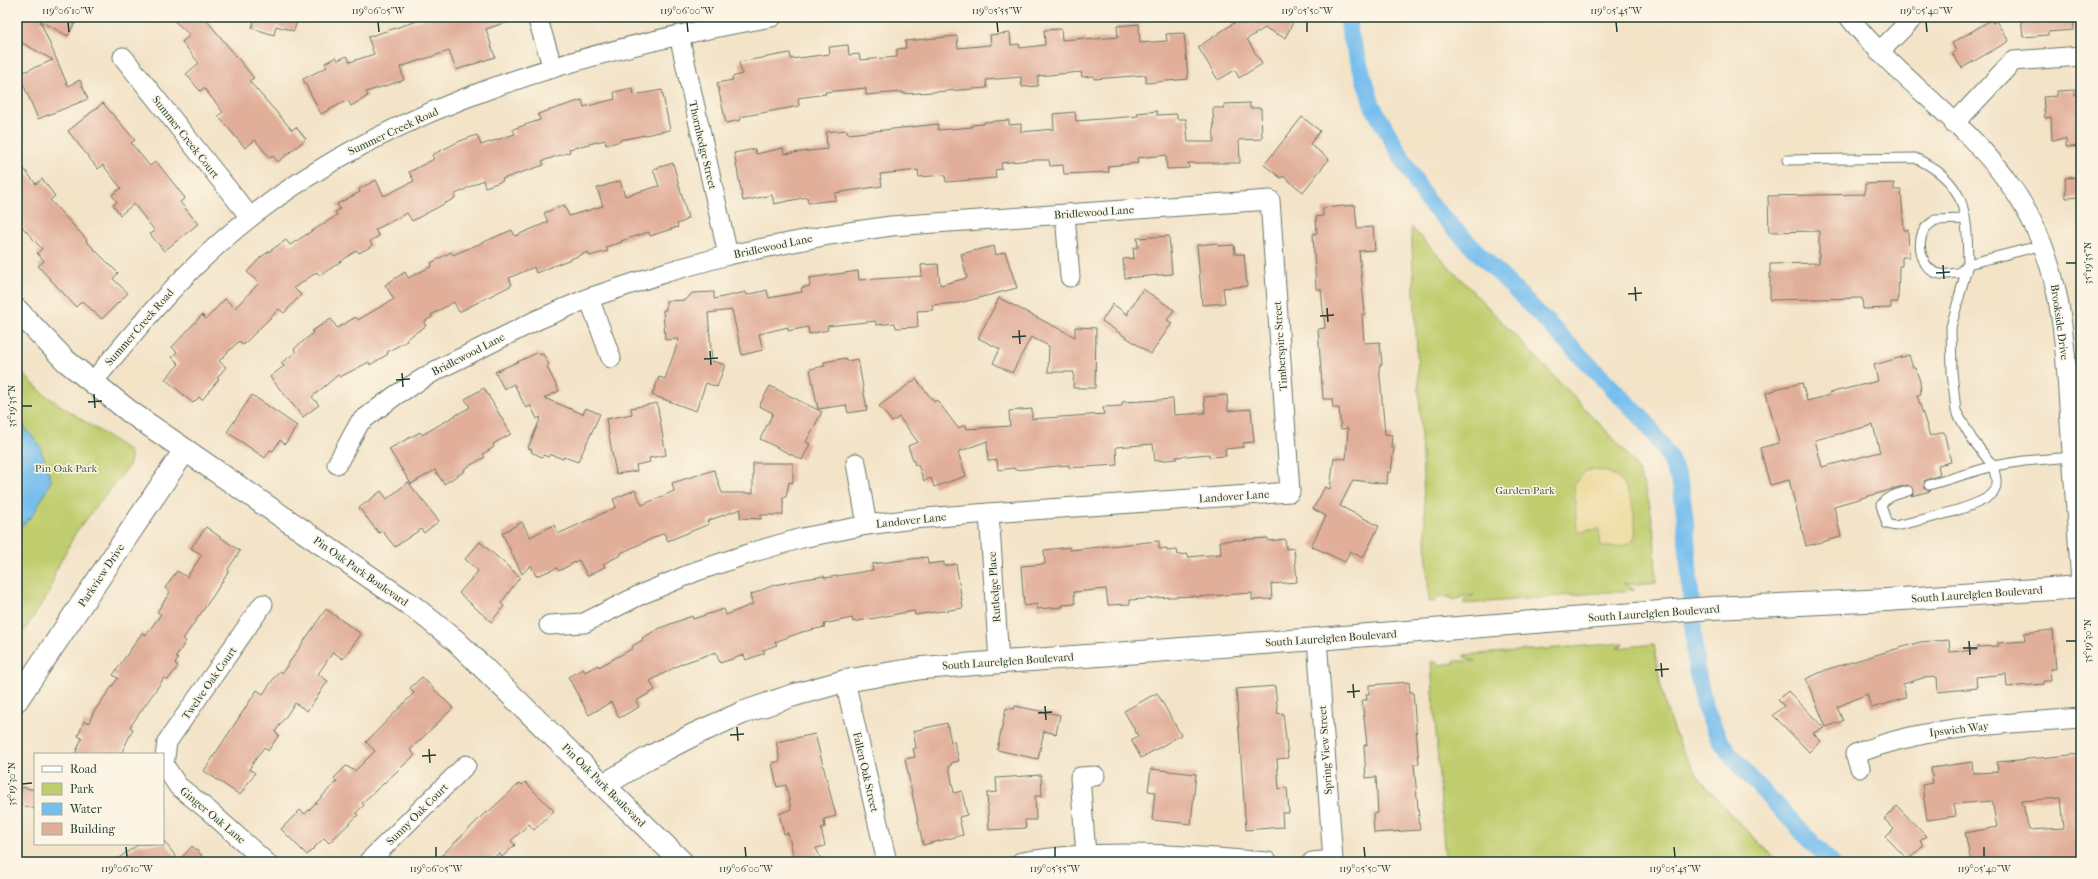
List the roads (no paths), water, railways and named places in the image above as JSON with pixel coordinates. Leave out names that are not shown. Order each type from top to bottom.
[{"type":"street","points":[[537,17],[553,68]]},
{"type":"street","name":"Summer Creek Road","points":[[92,383],[173,288],[210,252],[250,217],[324,165],[370,140],[431,112],[553,68],[679,35],[772,17]]},
{"type":"street","name":"Brookside Drive","points":[[1849,17],[1879,52],[1985,154],[2008,182],[2028,212],[2043,245],[2055,280],[2061,310],[2081,583]]},
{"type":"street","points":[[1879,52],[1914,17]]},
{"type":"street","name":"Thornhedge Street","points":[[679,35],[728,255]]},
{"type":"street","name":"Summer Creek Court","points":[[123,56],[250,217]]},
{"type":"street","points":[[1954,124],[2013,61],[2081,56]]},
{"type":"street","name":"Bridlewood Lane","points":[[337,464],[360,422],[396,395],[435,371],[481,346],[537,320],[589,298],[667,272],[728,255],[822,236],[891,226],[1270,200]]},
{"type":"street","name":"Timberspire Street","points":[[1270,200],[1290,492]]},
{"type":"street","points":[[1065,214],[1070,277]]},
{"type":"street","points":[[589,298],[612,358]]},
{"type":"street","name":"Pin Oak Park Boulevard","points":[[17,310],[66,361],[130,412],[415,608],[450,636],[494,676],[682,862]]},
{"type":"street","name":"Parkview Drive","points":[[17,700],[186,450]]},
{"type":"street","points":[[856,462],[867,525]]},
{"type":"street","name":"Landover Lane","points":[[549,626],[584,623],[668,583],[756,551],[802,538],[867,525],[989,512],[1290,492]]},
{"type":"street","name":"Rutledge Place","points":[[989,512],[1000,661]]},
{"type":"street","name":"South Laurelglen Boulevard","points":[[604,785],[648,758],[688,737],[742,713],[791,696],[846,682],[922,668],[1000,661],[1317,640],[1712,608],[1887,600],[2081,587]]},
{"type":"street","name":"Twelve Oak Court","points":[[164,765],[167,742],[263,604]]},
{"type":"street","name":"Spring View Street","points":[[1312,862],[1333,860],[1317,640]]},
{"type":"street","name":"Fallen Oak Street","points":[[846,682],[887,862]]},
{"type":"street","name":"Ipswich Way","points":[[1860,768],[1855,754],[1910,735],[1956,727],[2081,718]]},
{"type":"street","name":"Ginger Oak Lane","points":[[164,765],[178,786],[208,810],[266,862]]},
{"type":"street","name":"Sunny Oak Court","points":[[368,862],[466,765]]},
{"type":"street","points":[[1086,855],[1080,777],[1096,776]]},
{"type":"street","points":[[1021,862],[1086,855],[1138,853],[1198,859],[1268,862]]},
{"type":"lane","points":[[1787,160],[1915,158],[1934,167],[1956,189],[1965,218],[1968,236],[1968,264],[1951,327],[1952,372],[1956,411],[1972,440],[1993,466],[1996,483],[1993,493],[1975,505],[1895,526],[1887,524],[1881,505],[1884,500],[1908,491]]},
{"type":"lane","points":[[1965,218],[1935,220],[1924,230],[1919,245],[1922,256],[1930,268],[1940,274],[1959,273],[1968,264],[2043,245]]},
{"type":"lane","points":[[1929,485],[1993,466],[2024,461],[2072,457]]},
{"type":"water","points":[[17,418],[40,446],[51,481],[33,515],[17,530]]},
{"type":"waterway","points":[[1348,17],[1350,34],[1373,107],[1427,201],[1646,422],[1670,458],[1681,486],[1685,518],[1696,667],[1705,708],[1720,741],[1746,773],[1831,862]]},
{"type":"park label","name":"Pin Oak Park","points":[[66,468]]},
{"type":"park label","name":"Garden Park","points":[[1525,490]]}]
